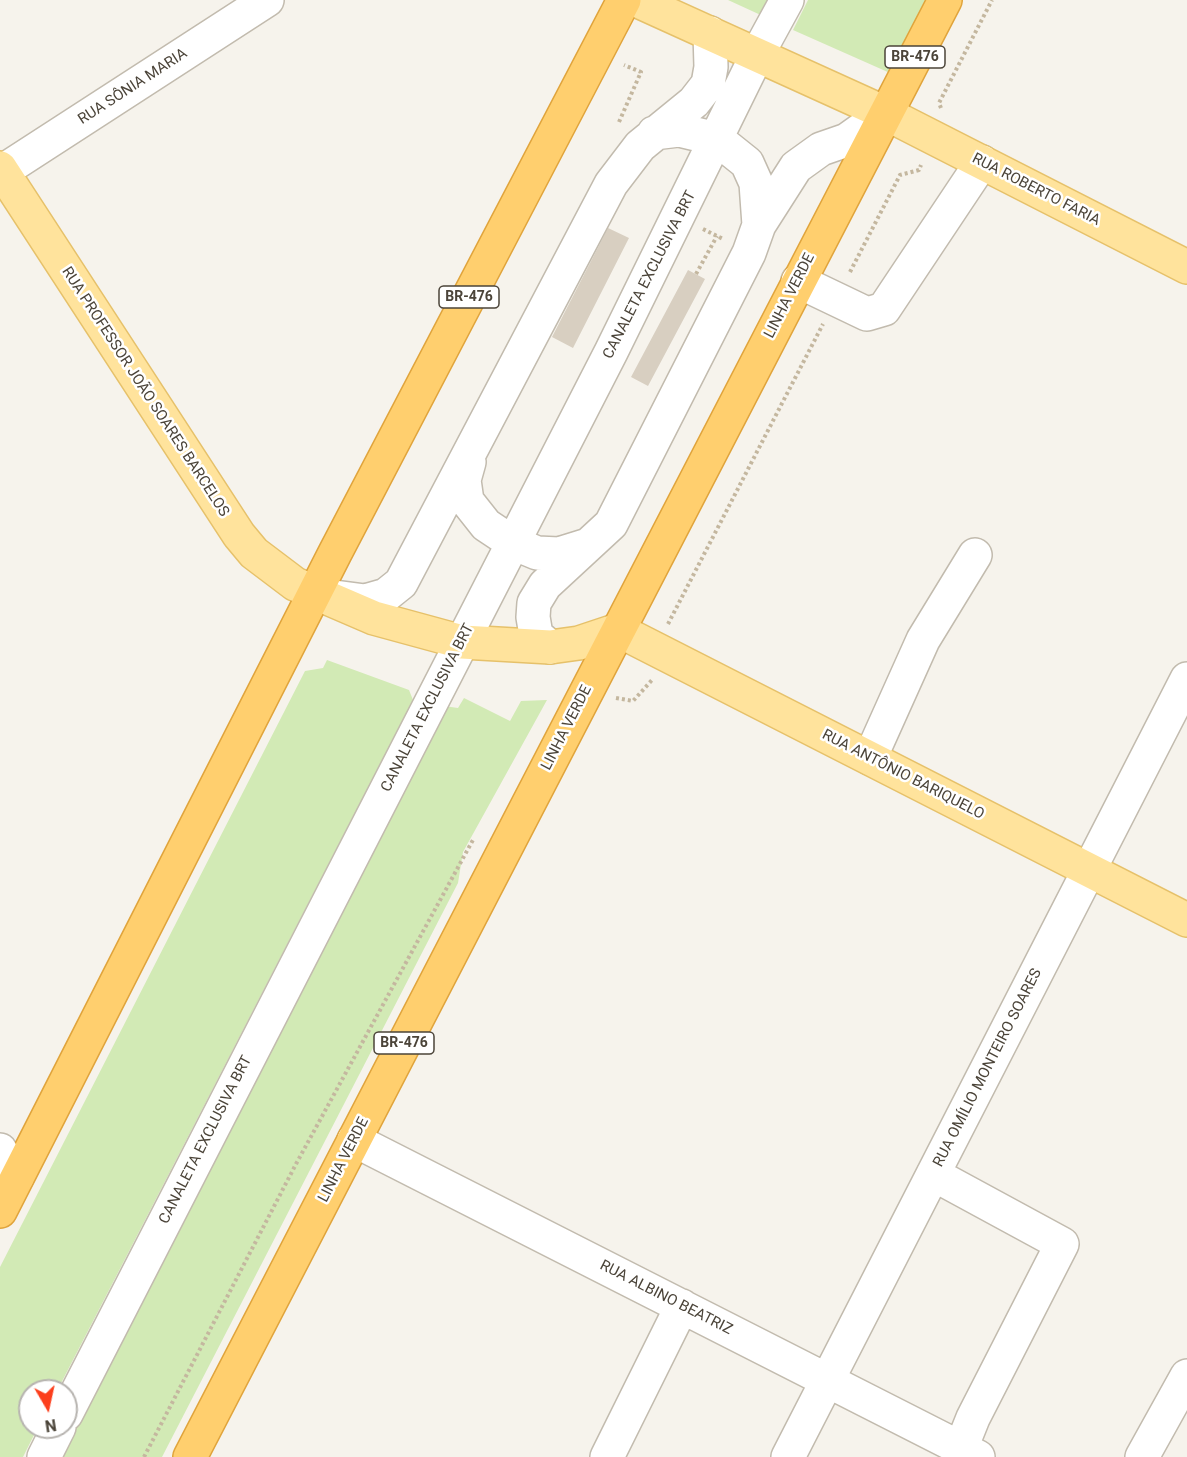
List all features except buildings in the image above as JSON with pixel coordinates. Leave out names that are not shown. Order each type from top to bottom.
[{"type":"highway","name":"BR-476","points":[[0,1211],[314,594],[624,0]]},
{"type":"highway","name":"LINHA VERDE","points":[[190,1457],[945,0]]},
{"type":"main road","name":"RUA ROBERTO FARIA","points":[[636,0],[885,113],[1187,267]]},
{"type":"main road","name":"RUA PROFESSOR JOÃO SOARES BARCELOS","points":[[1,171],[239,535],[254,553],[275,570],[314,594],[374,618],[462,642],[550,647],[579,643],[618,630]]},
{"type":"main road","name":"RUA ANTÔNIO BARIQUELO","points":[[618,630],[1187,920]]},
{"type":"street","name":"RUA SÔNIA MARIA","points":[[1,171],[267,0]]},
{"type":"street","name":"CANALETA EXCLUSIVA BRT","points":[[78,1391],[513,543],[717,140],[757,55],[787,0]]},
{"type":"street","points":[[314,594],[365,601],[386,595],[401,583],[611,184],[639,146],[694,102],[708,84],[711,67],[710,33]]},
{"type":"street","points":[[550,647],[536,635],[533,617],[534,603],[545,585],[611,524],[749,253],[759,225],[796,167],[821,149],[847,140],[885,113]]},
{"type":"street","points":[[654,133],[679,130],[717,140],[747,163],[756,183],[759,225]]},
{"type":"street","points":[[798,281],[867,314],[884,309],[982,162]]},
{"type":"street","points":[[471,452],[464,480],[467,501],[486,525],[513,543],[537,554],[559,554],[588,545]]},
{"type":"street","points":[[870,758],[923,640],[975,555]]},
{"type":"street","name":"RUA OMÍLIO MONTEIRO SOARES","points":[[788,1457],[1187,679]]},
{"type":"street","name":"RUA ALBINO BEATRIZ","points":[[354,1140],[970,1453]]},
{"type":"street","points":[[0,1150],[17,1177]]},
{"type":"street","points":[[933,1174],[1062,1244],[973,1418],[970,1453]]},
{"type":"street","points":[[607,1457],[681,1306]]},
{"type":"street","points":[[1142,1457],[1187,1376]]},
{"type":"street","points":[[44,1457],[53,1439]]},
{"type":"path","points":[[945,118],[939,103],[992,0]]},
{"type":"path","points":[[668,625],[900,175],[919,170]]},
{"type":"path","points":[[696,274],[717,236]]},
{"type":"path","points":[[633,701],[638,693],[651,683]]},
{"type":"path","points":[[144,1457],[302,1154],[477,832]]},
{"type":"green space","points":[[728,0],[773,0],[765,17]]},
{"type":"green space","points":[[808,0],[928,0],[890,73],[793,30]]},
{"type":"green space","points":[[327,660],[409,690],[413,700],[63,1379],[18,1379],[18,1439],[32,1439],[23,1457],[0,1457],[0,1267],[305,671],[323,668]]},
{"type":"green space","points":[[464,698],[510,721],[521,701],[547,700],[463,852],[458,883],[162,1457],[57,1457],[66,1439],[78,1439],[78,1416],[444,706],[458,708]]}]
